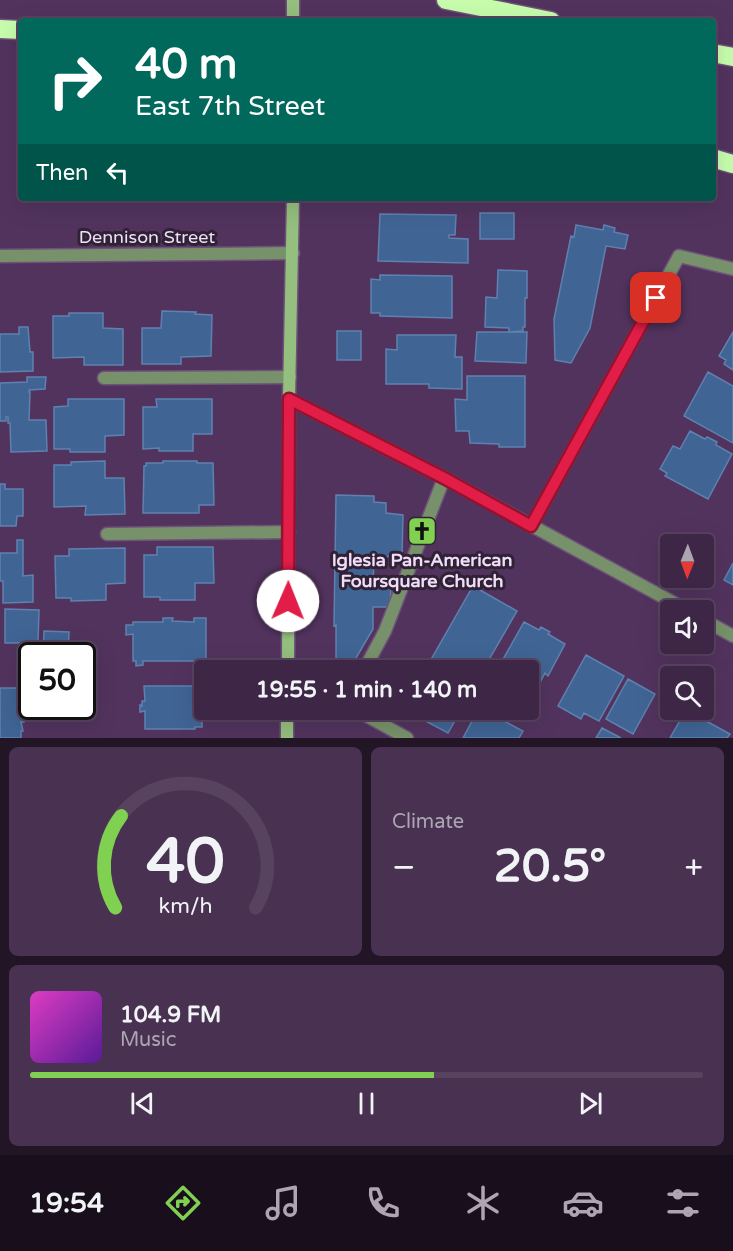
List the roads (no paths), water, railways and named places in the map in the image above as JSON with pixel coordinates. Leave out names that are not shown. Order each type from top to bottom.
[{"type":"highway","points":[[447,0],[535,18]]},
{"type":"highway","points":[[0,28],[18,30]]},
{"type":"highway","points":[[716,54],[733,57]]},
{"type":"highway","points":[[716,159],[733,164]]},
{"type":"main road","points":[[293,0],[293,18]]},
{"type":"main road","points":[[288,660],[289,399],[293,201]]},
{"type":"main road","points":[[287,720],[287,738]]},
{"type":"street","name":"Dennison Street","points":[[0,256],[293,253]]},
{"type":"street","points":[[531,526],[679,256],[733,268]]},
{"type":"street","points":[[104,378],[290,377]]},
{"type":"street","points":[[289,399],[444,478],[668,600]]},
{"type":"street","points":[[369,660],[385,631],[444,478]]},
{"type":"street","points":[[106,534],[289,532]]},
{"type":"street","points":[[714,626],[733,636]]},
{"type":"street","points":[[374,720],[407,738]]},
{"type":"place","name":"Iglesia Pan-American Foursquare Church","points":[[422,531]]}]
